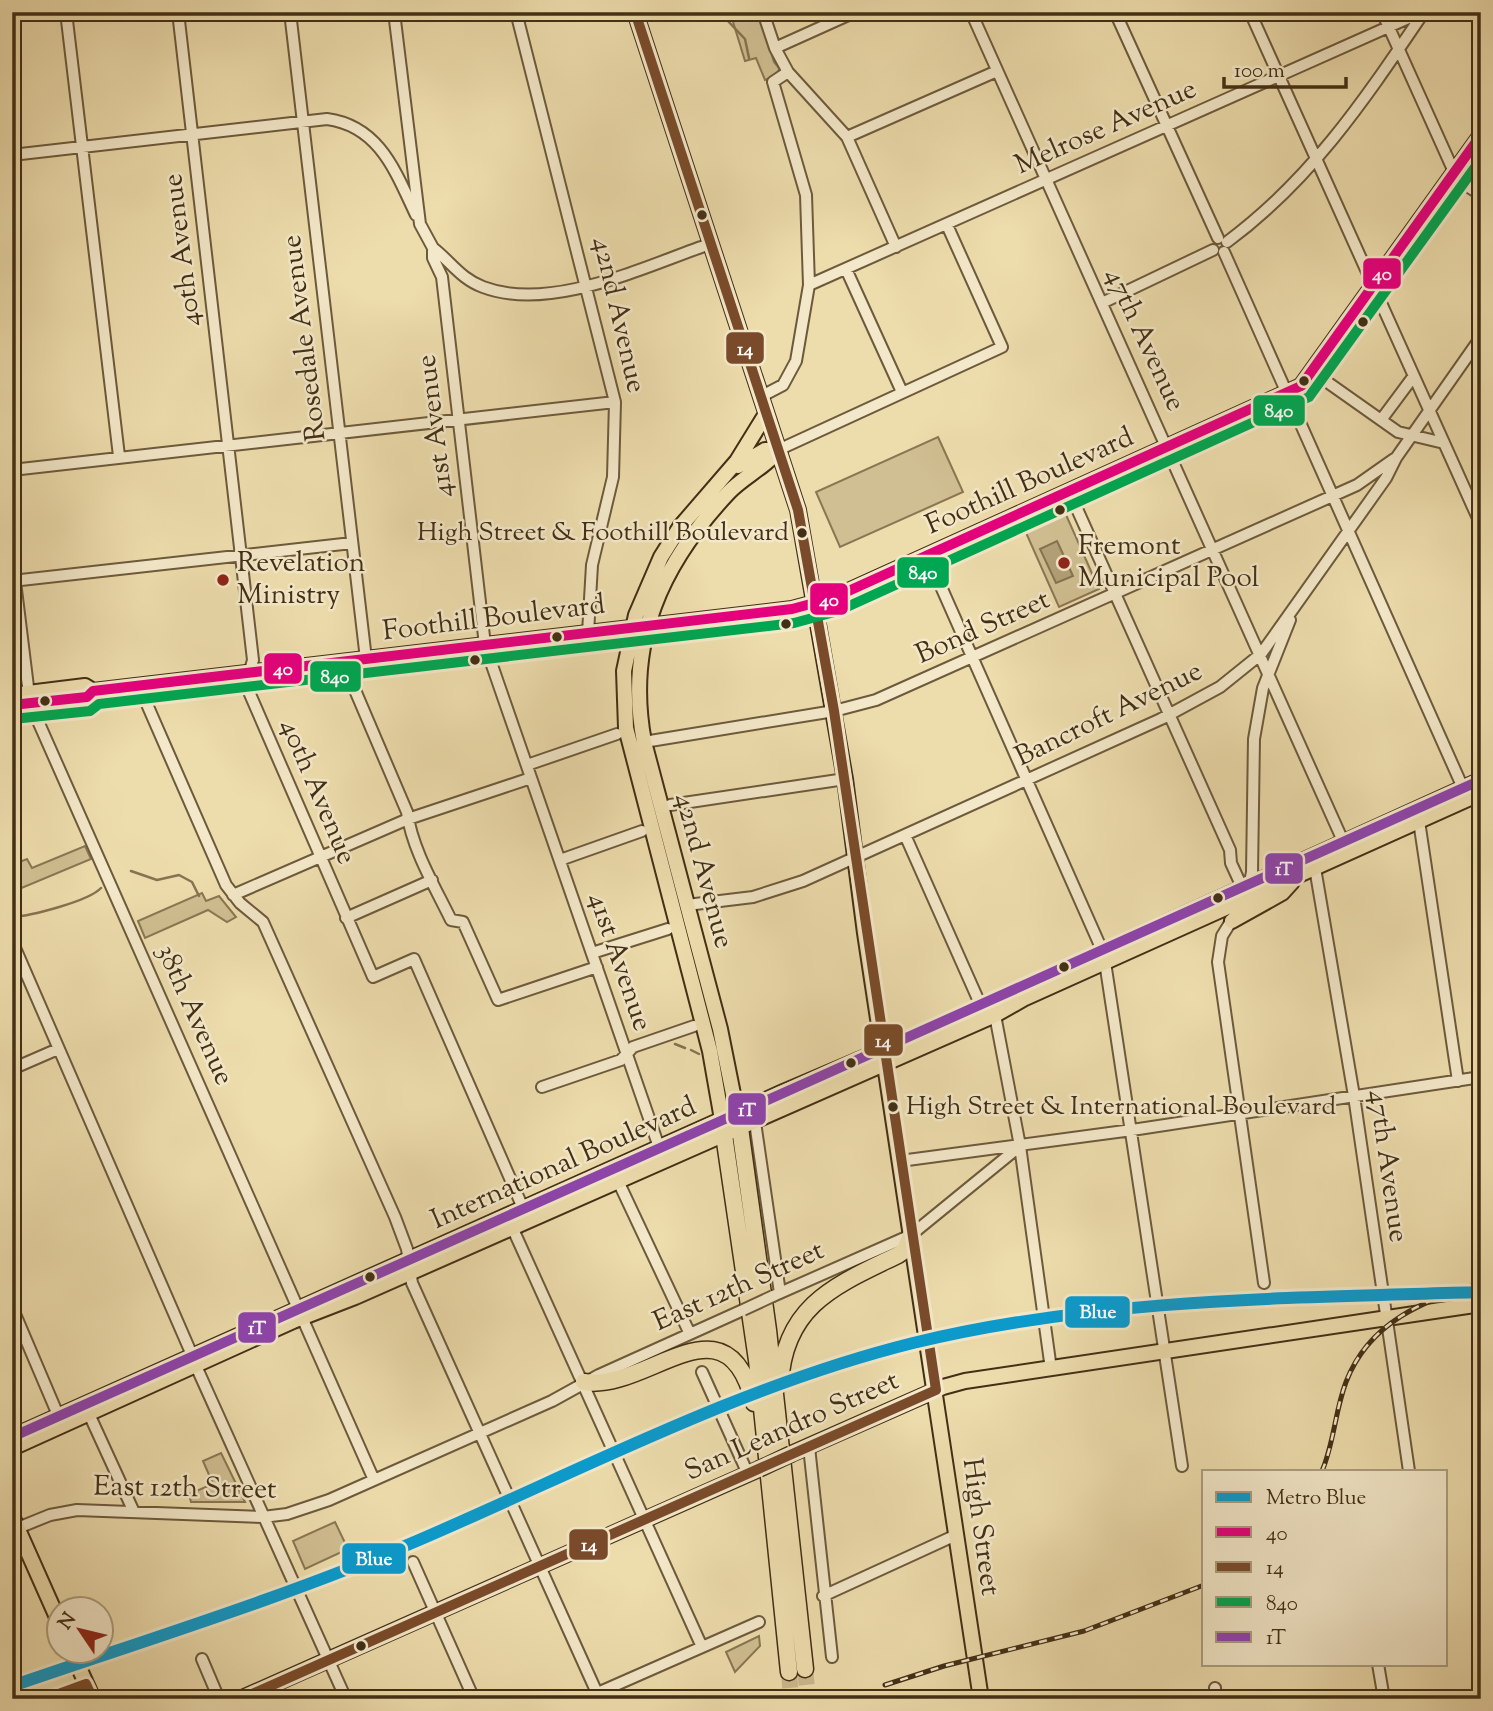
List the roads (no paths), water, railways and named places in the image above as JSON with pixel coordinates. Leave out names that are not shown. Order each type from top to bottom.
[{"type":"highway","points":[[731,1124],[763,1289],[778,1491],[797,1671]]},
{"type":"highway","points":[[778,1491],[780,1381],[787,1349],[796,1328],[808,1309],[826,1292],[898,1255],[905,1250],[911,1235]]},
{"type":"highway","points":[[584,1382],[614,1382],[695,1349],[714,1350],[730,1357],[742,1370],[750,1386],[778,1491]]},
{"type":"main road","name":"High Street","points":[[635,12],[798,510],[845,779],[981,1699]]},
{"type":"main road","name":"Foothill Boulevard","points":[[12,695],[29,698],[87,696],[93,691],[814,604],[1301,386],[1481,135]]},
{"type":"main road","points":[[720,483],[745,450],[766,414]]},
{"type":"main road","points":[[720,483],[754,456],[772,448],[778,450]]},
{"type":"main road","name":"42nd Avenue","points":[[731,1124],[723,1038],[644,742],[638,694],[642,655],[665,577],[691,535],[739,481],[778,450]]},
{"type":"main road","name":"42nd Avenue","points":[[720,483],[680,527],[646,587],[632,627],[624,671],[624,707],[635,768],[731,1124]]},
{"type":"main road","name":"Foothill Boulevard","points":[[12,705],[29,698]]},
{"type":"main road","points":[[635,768],[636,749],[644,742]]},
{"type":"main road","name":"International Boulevard","points":[[12,1448],[299,1313],[618,1181],[731,1124],[884,1056],[995,1015],[1104,956],[1247,885],[1481,780]]},
{"type":"main road","name":"International Boulevard","points":[[1247,885],[1296,877],[1481,793]]},
{"type":"main road","points":[[659,857],[670,871],[679,900],[687,905]]},
{"type":"main road","points":[[1233,920],[1282,893],[1296,877]]},
{"type":"main road","name":"International Boulevard","points":[[410,1266],[523,1209],[659,1147],[731,1124],[755,1122],[981,1006],[1104,956]]},
{"type":"main road","name":"San Leandro Street","points":[[240,1699],[936,1390],[965,1381],[1481,1304]]},
{"type":"main road","name":"International Boulevard","points":[[12,1437],[58,1415],[194,1361]]},
{"type":"main road","points":[[14,1525],[47,1596]]},
{"type":"main road","points":[[79,1666],[93,1699]]},
{"type":"street","points":[[66,12],[119,456]]},
{"type":"street","name":"40th Avenue","points":[[178,12],[253,660],[246,685],[373,977],[414,959],[523,1209]]},
{"type":"street","name":"Rosedale Avenue","points":[[290,12],[366,659]]},
{"type":"street","name":"41st Avenue","points":[[394,12],[421,224],[433,248],[433,258],[442,277],[485,645],[659,1147]]},
{"type":"street","name":"42nd Avenue","points":[[516,12],[615,402],[613,477],[592,565],[588,633]]},
{"type":"street","points":[[763,12],[775,48],[788,72],[847,137],[896,247]]},
{"type":"street","points":[[775,48],[855,12]]},
{"type":"street","name":"47th Avenue","points":[[971,12],[1343,841]]},
{"type":"street","points":[[1115,12],[1463,788]]},
{"type":"street","points":[[1250,12],[1481,525]]},
{"type":"street","points":[[1382,12],[1454,172],[1461,182],[1481,195]]},
{"type":"street","points":[[1102,303],[1220,246],[1268,211],[1317,161],[1423,12]]},
{"type":"street","name":"Melrose Avenue","points":[[809,285],[1388,25],[1423,12]]},
{"type":"street","points":[[847,137],[998,71]]},
{"type":"street","points":[[760,397],[783,385],[796,361],[809,285],[806,195],[773,82],[788,72]]},
{"type":"street","points":[[12,155],[303,122],[339,121],[376,142],[395,171],[421,224]]},
{"type":"street","points":[[395,171],[413,169]]},
{"type":"street","points":[[778,450],[1002,347],[947,225]]},
{"type":"street","points":[[433,248],[455,272],[484,288],[539,296],[587,285],[710,244]]},
{"type":"street","points":[[846,269],[902,392]]},
{"type":"street","points":[[442,277],[455,272]]},
{"type":"street","name":"Bancroft Avenue","points":[[687,905],[777,891],[1027,781],[1170,715],[1220,687],[1261,654],[1386,478],[1396,458],[1481,337]]},
{"type":"street","points":[[1312,372],[1398,432],[1444,443]]},
{"type":"street","points":[[1381,420],[1413,377]]},
{"type":"street","points":[[12,470],[615,402]]},
{"type":"street","name":"Bond Street","points":[[644,742],[834,711],[876,700],[1214,551],[1364,481],[1396,458]]},
{"type":"street","points":[[1069,491],[1247,885]]},
{"type":"street","points":[[14,581],[352,543]]},
{"type":"street","points":[[927,555],[1104,956],[1182,1466]]},
{"type":"street","name":"38th Avenue","points":[[12,557],[29,698],[374,1480]]},
{"type":"street","points":[[1264,1283],[1242,1112],[1217,962],[1222,936],[1233,920],[1247,885],[1252,760],[1259,712],[1269,673],[1296,603]]},
{"type":"street","points":[[342,662],[432,880],[451,920],[463,922],[498,1000],[597,967]]},
{"type":"street","points":[[139,686],[233,895],[263,922],[395,1217],[410,1266],[412,1283],[597,1693]]},
{"type":"street","points":[[527,765],[617,734]]},
{"type":"street","points":[[233,895],[408,819],[531,778]]},
{"type":"street","points":[[670,806],[845,779]]},
{"type":"street","points":[[1419,821],[1458,1081]]},
{"type":"street","points":[[560,860],[642,831]]},
{"type":"street","points":[[905,835],[981,1006]]},
{"type":"street","points":[[1230,850],[1231,863],[1247,885]]},
{"type":"street","name":"47th Avenue","points":[[1315,868],[1354,1096],[1409,1470]]},
{"type":"street","points":[[346,918],[432,880]]},
{"type":"street","points":[[592,953],[668,929]]},
{"type":"street","points":[[12,941],[194,1361],[346,1699]]},
{"type":"street","points":[[995,1015],[1020,1146],[1051,1369]]},
{"type":"street","points":[[542,1087],[621,1060],[633,1046],[694,1026]]},
{"type":"street","points":[[12,1069],[58,1049]]},
{"type":"street","points":[[900,1161],[1132,1130],[1481,1077]]},
{"type":"street","points":[[755,1122],[776,1295]]},
{"type":"street","name":"East 12th Street","points":[[14,1525],[77,1510],[133,1510],[263,1517],[308,1508],[552,1401],[584,1382],[911,1235],[1020,1146]]},
{"type":"street","points":[[975,1152],[983,1159],[985,1166],[980,1179]]},
{"type":"street","points":[[618,1181],[690,1334]]},
{"type":"street","points":[[512,1227],[702,1647]]},
{"type":"street","points":[[12,1307],[58,1415]]},
{"type":"street","points":[[702,1371],[753,1471]]},
{"type":"street","points":[[89,1414],[133,1510]]},
{"type":"street","points":[[809,1447],[831,1657]]},
{"type":"street","points":[[823,1596],[956,1535]]},
{"type":"street","points":[[413,1562],[474,1699]]},
{"type":"street","points":[[584,1699],[759,1622]]},
{"type":"street","points":[[202,1659],[219,1699]]},
{"type":"street","points":[[1378,1666],[1384,1699]]},
{"type":"waterway","points":[[724,12],[725,18],[745,39],[749,58]]},
{"type":"waterway","points":[[131,871],[157,880],[179,875],[192,882],[199,896]]},
{"type":"waterway","points":[[12,917],[73,903],[101,888]]},
{"type":"waterway","points":[[675,1044],[685,1048]]},
{"type":"waterway","points":[[691,1050],[699,1054]]},
{"type":"tunnel","points":[[805,1669],[808,1699]]},
{"type":"tunnel","points":[[789,1672],[791,1699]]},
{"type":"railway","points":[[1322,1470],[1346,1382],[1356,1361],[1369,1344],[1401,1316],[1419,1306],[1481,1283]]},
{"type":"railway","points":[[885,1685],[944,1666],[1084,1631],[1202,1586]]},
{"type":"metro line","name":"Blue","points":[[12,1686],[217,1617],[369,1561],[724,1406],[786,1382],[913,1343],[983,1328],[1124,1309],[1267,1299],[1481,1292]]},
{"type":"place","name":"High Street & Foothill Boulevard","points":[[802,533]]},
{"type":"place","name":"Fremont Municipal Pool","points":[[1064,563]]},
{"type":"place","name":"Revelation Ministry","points":[[223,580]]},
{"type":"place","name":"High Street & International Boulevard","points":[[893,1107]]}]
